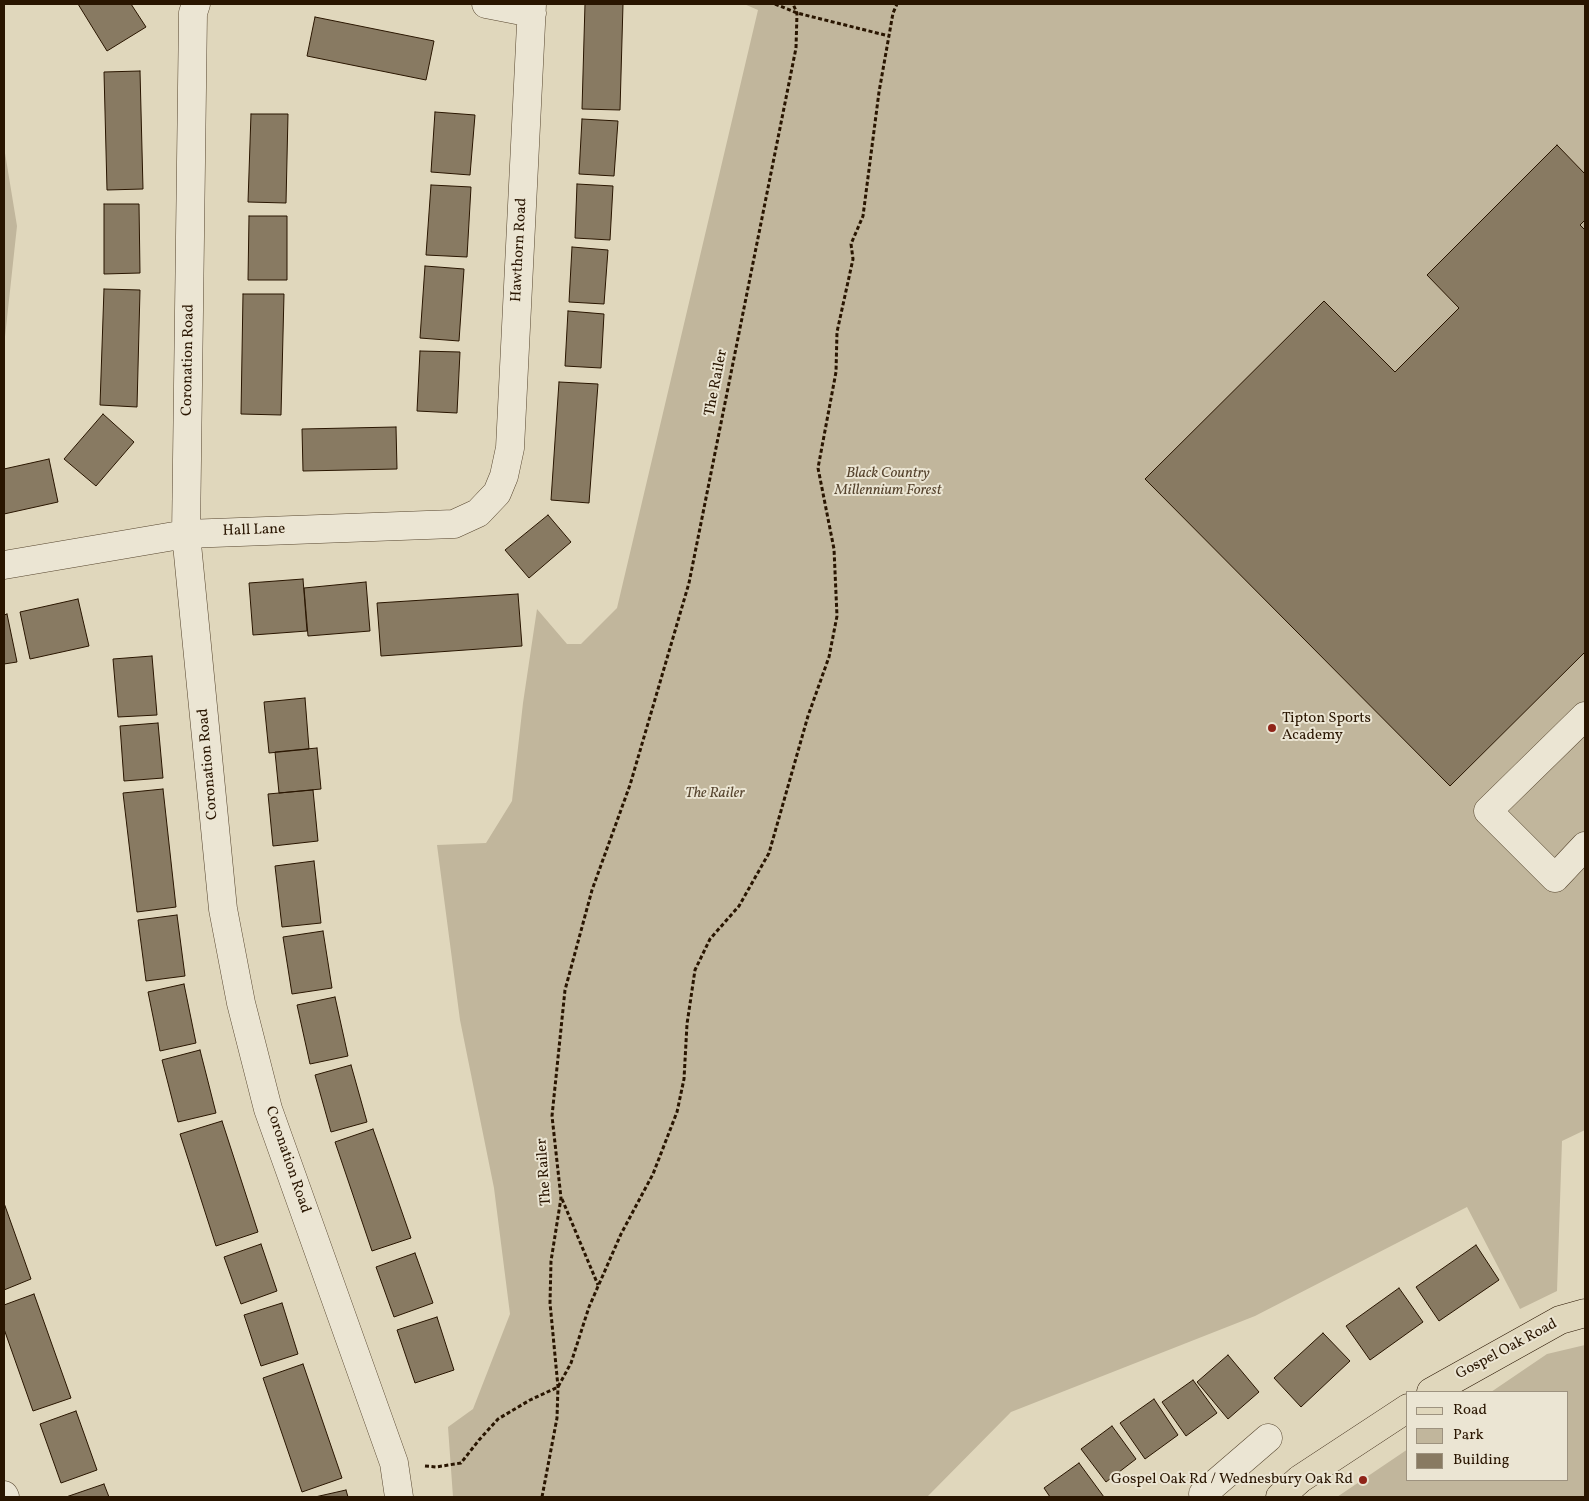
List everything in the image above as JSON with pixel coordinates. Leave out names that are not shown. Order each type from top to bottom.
[{"type":"main road","name":"Gospel Oak Road","points":[[1433,1391],[1560,1320],[1585,1313]]},
{"type":"main road","points":[[1280,1497],[1300,1480],[1406,1409]]},
{"type":"street","name":"Coronation Road","points":[[196,4],[193,13],[186,534],[223,910],[240,1003],[268,1108],[394,1463],[399,1497]]},
{"type":"street","points":[[486,4],[532,9]]},
{"type":"street","name":"Hawthorn Road","points":[[496,493],[504,476],[510,448],[532,9]]},
{"type":"street","name":"Hall Lane","points":[[4,565],[186,534],[454,524],[478,513],[496,493]]},
{"type":"street","points":[[1580,863],[1555,878],[1488,811],[1585,716]]},
{"type":"street","points":[[1203,1496],[1268,1438]]},
{"type":"path","points":[[775,4],[797,13],[889,36]]},
{"type":"path","name":"The Railer","points":[[542,1497],[557,1418],[558,1387],[550,1303],[551,1261],[561,1198],[552,1116],[565,990],[592,890],[630,785],[689,583],[796,48],[797,13],[793,4]]},
{"type":"path","points":[[394,1463],[436,1467],[461,1463],[498,1419],[530,1400],[558,1387],[571,1364],[589,1307],[622,1234],[653,1174],[677,1112],[684,1079],[687,1024],[696,970],[710,939],[739,906],[769,853],[808,716],[829,657],[837,616],[834,549],[818,468],[836,372],[836,332],[853,259],[851,244],[863,216],[879,92],[897,4]]},
{"type":"path","points":[[561,1198],[599,1286]]},
{"type":"green space","name":"Black Country Millennium Forest","points":[[744,4],[1585,4],[1585,1130],[1562,1141],[1557,1291],[1520,1309],[1467,1207],[1255,1316],[1011,1412],[927,1497],[453,1497],[448,1427],[473,1409],[510,1314],[494,1188],[460,1020],[437,845],[486,843],[512,801],[523,703],[537,609],[567,644],[581,644],[617,608],[758,10]]},
{"type":"green space","points":[[4,147],[17,226],[4,346]]},
{"type":"green space","points":[[1585,1345],[1585,1497],[1337,1497],[1406,1450],[1406,1481],[1569,1481],[1569,1391],[1492,1391],[1547,1354]]},
{"type":"building","points":[[78,4],[131,4],[146,27],[107,51]]},
{"type":"building","points":[[585,4],[623,4],[620,110],[582,109]]},
{"type":"building","points":[[315,17],[434,41],[426,80],[307,56]]},
{"type":"building","points":[[140,71],[143,189],[107,190],[104,72]]},
{"type":"building","points":[[435,112],[475,115],[470,175],[431,172]]},
{"type":"building","points":[[251,114],[288,114],[286,203],[248,202]]},
{"type":"building","points":[[582,119],[618,121],[614,176],[579,174]]},
{"type":"building","points":[[1557,145],[1585,174],[1585,220],[1580,225],[1585,230],[1585,652],[1450,786],[1145,479],[1324,301],[1395,372],[1459,308],[1427,275]]},
{"type":"building","points":[[577,184],[613,186],[610,240],[575,238]]},
{"type":"building","points":[[431,185],[471,187],[467,257],[426,255]]},
{"type":"building","points":[[104,204],[139,204],[140,273],[104,274]]},
{"type":"building","points":[[249,216],[287,216],[287,280],[248,280]]},
{"type":"building","points":[[572,247],[608,250],[604,304],[569,302]]},
{"type":"building","points":[[425,266],[464,269],[459,341],[420,338]]},
{"type":"building","points":[[104,289],[140,290],[137,407],[100,405]]},
{"type":"building","points":[[243,294],[284,294],[281,415],[241,414]]},
{"type":"building","points":[[568,311],[604,314],[601,368],[565,366]]},
{"type":"building","points":[[420,351],[460,352],[457,413],[417,411]]},
{"type":"building","points":[[559,382],[598,384],[589,503],[551,500]]},
{"type":"building","points":[[103,414],[134,442],[96,486],[64,459]]},
{"type":"building","points":[[396,427],[397,469],[303,471],[302,429]]},
{"type":"building","points":[[49,459],[58,502],[4,514],[4,469]]},
{"type":"building","points":[[548,515],[571,542],[529,578],[505,550]]},
{"type":"building","points":[[303,579],[307,631],[253,635],[249,583]]},
{"type":"building","points":[[366,582],[370,631],[308,636],[304,588]]},
{"type":"building","points":[[518,594],[522,646],[381,656],[377,603]]},
{"type":"building","points":[[78,599],[89,646],[30,659],[20,612]]},
{"type":"building","points":[[7,614],[17,662],[4,664],[4,615]]},
{"type":"building","points":[[152,656],[157,715],[118,717],[113,659]]},
{"type":"building","points":[[305,698],[309,749],[269,753],[264,702]]},
{"type":"building","points":[[158,723],[163,778],[124,781],[120,726]]},
{"type":"building","points":[[317,748],[321,789],[279,793],[275,752]]},
{"type":"building","points":[[163,789],[176,907],[137,912],[123,793]]},
{"type":"building","points":[[313,790],[318,841],[273,846],[268,794]]},
{"type":"building","points":[[314,861],[321,923],[282,927],[275,866]]},
{"type":"building","points":[[177,915],[185,976],[146,981],[138,920]]},
{"type":"building","points":[[323,931],[332,988],[292,994],[283,937]]},
{"type":"building","points":[[184,984],[196,1043],[160,1051],[148,992]]},
{"type":"building","points":[[335,997],[348,1056],[310,1064],[297,1005]]},
{"type":"building","points":[[200,1050],[216,1113],[178,1122],[162,1060]]},
{"type":"building","points":[[351,1065],[367,1122],[331,1132],[315,1075]]},
{"type":"building","points":[[222,1121],[258,1232],[216,1246],[180,1134]]},
{"type":"building","points":[[373,1129],[411,1238],[372,1251],[335,1142]]},
{"type":"building","points":[[4,1203],[31,1279],[4,1290]]},
{"type":"building","points":[[261,1244],[277,1291],[241,1304],[224,1257]]},
{"type":"building","points":[[1476,1245],[1499,1280],[1439,1321],[1416,1287]]},
{"type":"building","points":[[415,1253],[433,1303],[394,1317],[376,1267]]},
{"type":"building","points":[[1399,1288],[1423,1322],[1370,1360],[1346,1326]]},
{"type":"building","points":[[34,1294],[71,1398],[33,1411],[4,1329],[4,1305]]},
{"type":"building","points":[[282,1303],[298,1354],[261,1366],[244,1315]]},
{"type":"building","points":[[437,1317],[454,1370],[415,1383],[397,1330]]},
{"type":"building","points":[[1323,1333],[1350,1361],[1301,1407],[1274,1378]]},
{"type":"building","points":[[1228,1355],[1259,1392],[1228,1419],[1197,1382]]},
{"type":"building","points":[[303,1364],[342,1478],[302,1492],[263,1378]]},
{"type":"building","points":[[1193,1380],[1217,1413],[1186,1436],[1162,1402]]},
{"type":"building","points":[[1154,1399],[1178,1435],[1145,1459],[1120,1423]]},
{"type":"building","points":[[76,1411],[97,1470],[61,1483],[40,1424]]},
{"type":"building","points":[[1112,1426],[1136,1459],[1106,1482],[1081,1449]]},
{"type":"building","points":[[1079,1463],[1104,1497],[1050,1497],[1044,1488]]},
{"type":"building","points":[[104,1484],[109,1497],[66,1497]]},
{"type":"building","points":[[346,1490],[348,1497],[315,1497]]},
{"type":"place","name":"Tipton Sports Academy","points":[[1272,728]]},
{"type":"place","name":"Gospel Oak Rd / Wednesbury Oak Rd","points":[[1363,1480]]}]
